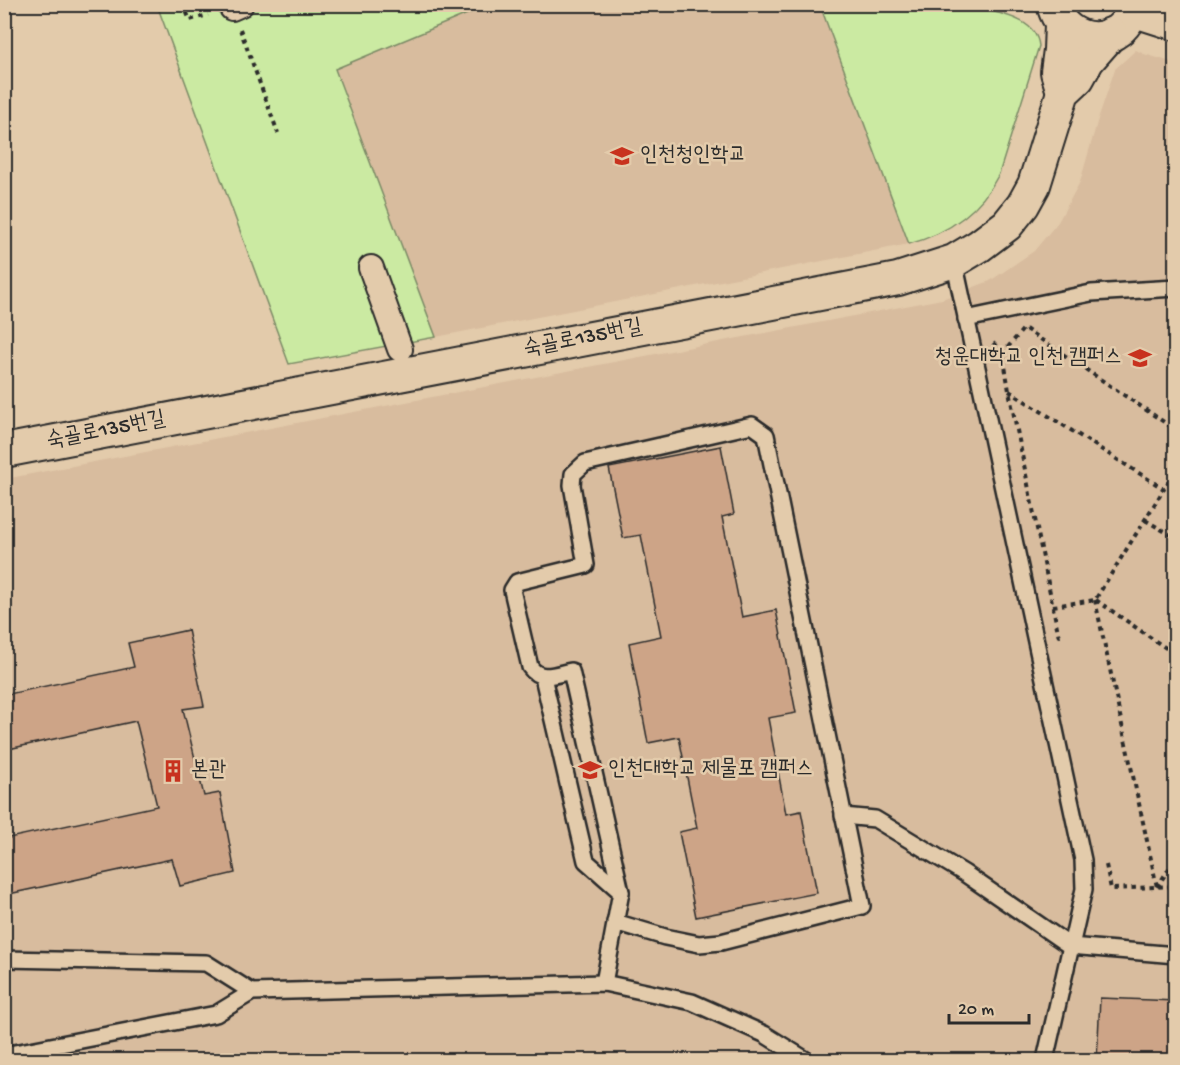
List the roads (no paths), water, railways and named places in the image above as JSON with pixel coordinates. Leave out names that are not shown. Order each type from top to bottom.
[{"type":"street","points":[[1133,7],[1176,24]]},
{"type":"street","name":"숙골로135번길","points":[[4,451],[898,279],[954,261],[1007,225],[1023,205],[1034,185],[1063,93],[1078,78],[1097,48],[1128,20],[1133,7]]},
{"type":"street","points":[[1053,11],[1078,36],[1090,39],[1111,34]]},
{"type":"street","name":"숙골로135번길","points":[[1053,11],[1060,50],[1057,72],[1063,93]]},
{"type":"street","points":[[371,268],[400,348]]},
{"type":"lane","points":[[954,261],[1083,860],[1084,889],[1045,1060]]},
{"type":"lane","points":[[966,319],[1091,293],[1176,288]]},
{"type":"lane","points":[[604,983],[615,922],[621,892],[571,671],[543,677],[534,674],[530,667],[512,590],[517,582],[586,565],[572,485],[573,474],[585,463],[752,426],[766,435],[862,906],[721,942],[699,944],[665,937],[615,922]]},
{"type":"lane","points":[[543,677],[586,861],[621,892]]},
{"type":"lane","points":[[843,816],[875,819],[964,873],[1070,946],[1176,955]]},
{"type":"lane","points":[[4,959],[206,963],[252,992]]},
{"type":"lane","points":[[4,1055],[216,1014],[252,992],[604,983],[692,1002],[764,1034],[807,1060]]},
{"type":"place","name":"인천청인학교","points":[[622,156]]},
{"type":"place","name":"청운대학교 인천 캠퍼스","points":[[1140,358]]},
{"type":"place","name":"인천대학교 제물포 캠퍼스","points":[[590,770]]},
{"type":"place","name":"본관","points":[[173,771]]}]
